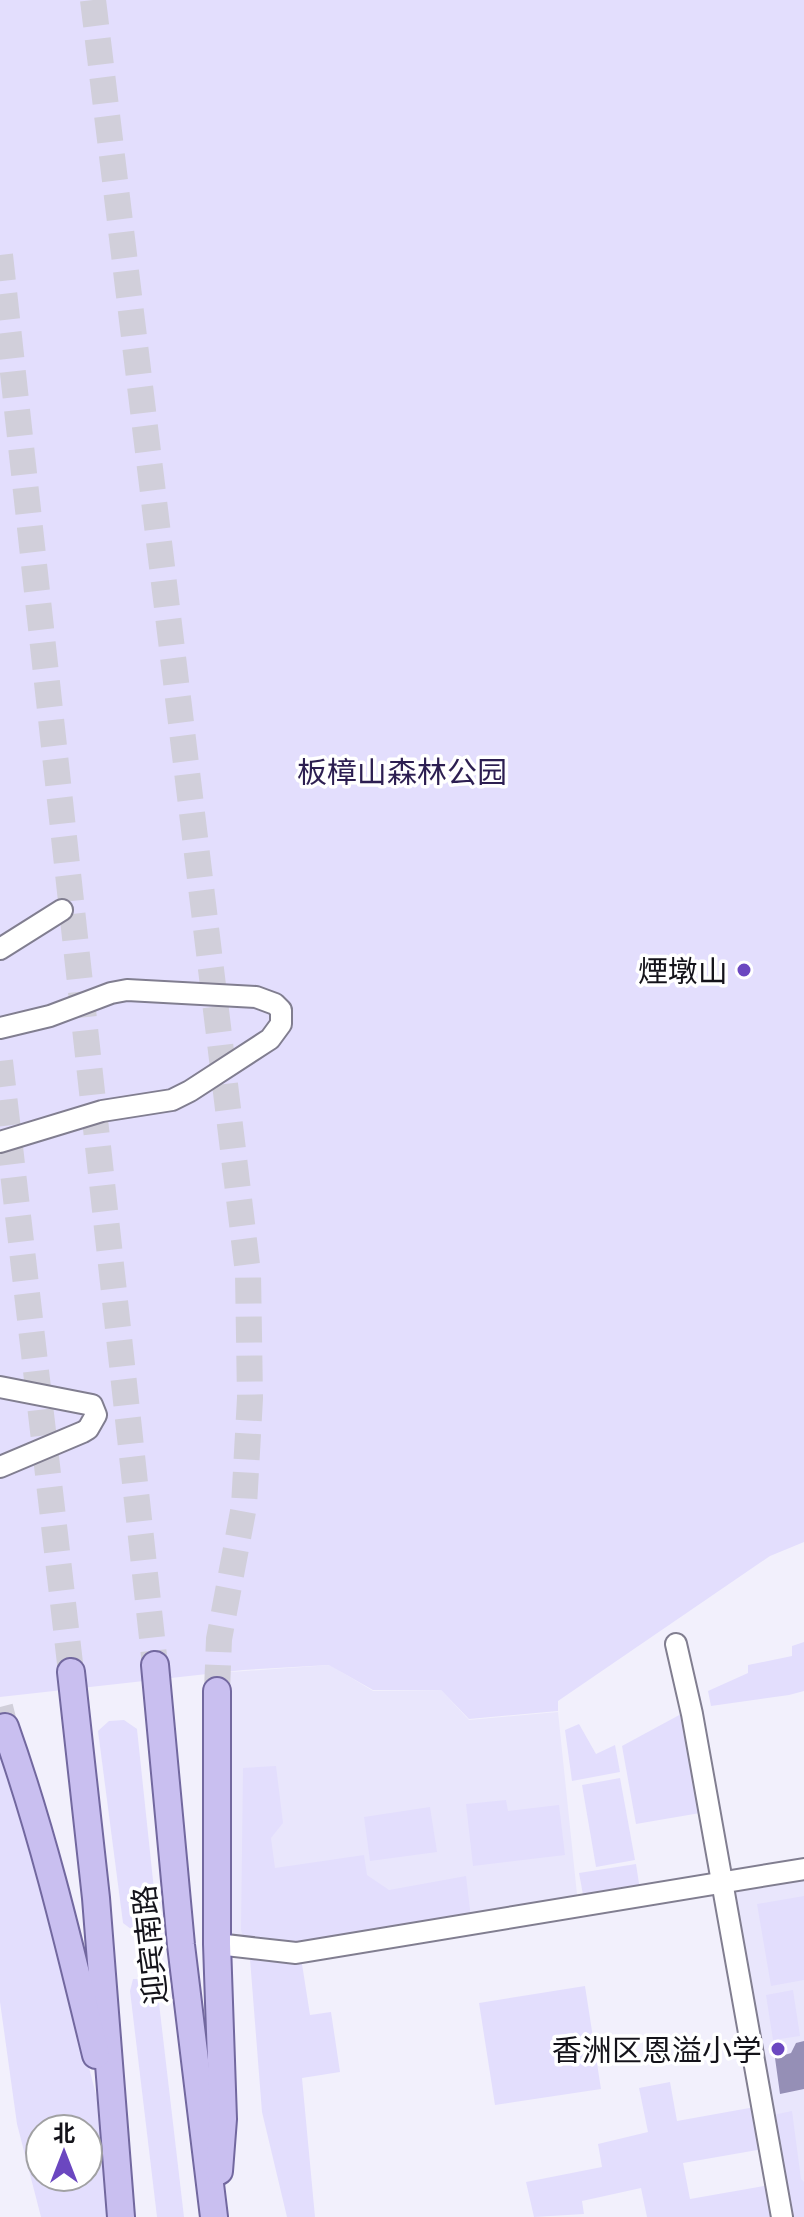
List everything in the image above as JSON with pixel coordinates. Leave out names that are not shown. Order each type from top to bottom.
[{"type":"main road","name":"迎宾南路","points":[[155,1665],[181,1945],[213,2215]]},
{"type":"main road","points":[[71,1672],[96,1898],[121,2217]]},
{"type":"main road","points":[[213,2215],[223,2119],[217,1944],[217,1691]]},
{"type":"main road","points":[[5,1727],[30,1798],[50,1870],[113,2125]]},
{"type":"street","points":[[0,949],[62,910]]},
{"type":"street","points":[[0,1028],[50,1016],[127,990],[256,997],[275,1004],[282,1016],[281,1024],[270,1039],[172,1100],[75,1118],[0,1142]]},
{"type":"street","points":[[0,1387],[92,1405],[96,1415],[83,1432],[0,1467]]},
{"type":"street","points":[[676,1644],[692,1714],[782,2217]]},
{"type":"street","points":[[217,1944],[296,1953],[722,1880],[804,1869]]},
{"type":"shaded area","points":[[330,1665],[373,1691],[441,1690],[469,1720],[558,1712],[578,1904],[218,1944],[218,1673]]},
{"type":"shaded area","name":"香洲区恩溢小学","points":[[804,1869],[804,2217],[783,2217],[723,1881]]},
{"type":"shaded area","points":[[804,2041],[804,2089],[780,2094],[775,2058],[791,2053],[796,2043]]},
{"type":"green space","name":"板樟山森林公园","points":[[0,0],[804,0],[804,1542],[770,1556],[558,1701],[558,1711],[469,1719],[441,1690],[373,1690],[329,1665],[243,1670],[0,1697]]},
{"type":"green space","points":[[804,1642],[804,1691],[711,1706],[708,1691],[748,1673],[748,1665],[792,1656],[792,1646]]},
{"type":"green space","points":[[683,1713],[700,1813],[636,1824],[622,1746]]},
{"type":"green space","points":[[124,1720],[137,1729],[157,1918],[147,1929],[131,1929],[123,1923],[98,1731],[109,1721]]},
{"type":"green space","points":[[579,1724],[596,1754],[615,1745],[620,1772],[572,1781],[565,1730]]},
{"type":"green space","points":[[0,1728],[101,2113],[24,2113],[24,2151],[17,2124],[0,2002]]},
{"type":"green space","points":[[276,1766],[283,1823],[271,1838],[275,1868],[364,1855],[367,1875],[389,1890],[466,1876],[471,1918],[295,1949],[245,1941],[241,1930],[243,1768]]},
{"type":"green space","points":[[620,1778],[635,1860],[596,1867],[582,1785]]},
{"type":"green space","points":[[506,1800],[508,1811],[559,1805],[565,1855],[473,1866],[466,1804]]},
{"type":"green space","points":[[430,1807],[437,1852],[370,1861],[364,1817]]},
{"type":"green space","points":[[636,1864],[640,1890],[584,1900],[579,1873]]},
{"type":"green space","points":[[804,1896],[804,1980],[771,1986],[757,1904]]},
{"type":"green space","points":[[250,1959],[302,1964],[310,2015],[331,2012],[340,2072],[302,2078],[315,2217],[287,2217],[262,2112]]},
{"type":"green space","points":[[133,1979],[150,1979],[157,1986],[184,2217],[157,2217],[130,1991]]},
{"type":"green space","points":[[585,1986],[601,2089],[495,2105],[479,2003]]},
{"type":"green space","points":[[793,1990],[800,2036],[773,2040],[766,1995]]},
{"type":"green space","points":[[670,2082],[677,2121],[755,2107],[763,2149],[683,2163],[690,2199],[769,2185],[775,2217],[647,2217],[641,2188],[582,2201],[584,2214],[534,2217],[526,2182],[602,2167],[598,2144],[648,2132],[639,2088]]},
{"type":"green space","points":[[792,2111],[801,2179],[804,2182],[804,2217],[786,2217],[768,2116]]},
{"type":"green space","points":[[104,2125],[112,2217],[41,2217],[35,2193],[104,2193]]},
{"type":"tunnel","points":[[93,0],[248,1273],[250,1398],[244,1506],[219,1639],[217,1691]]},
{"type":"tunnel","points":[[0,255],[155,1665]]},
{"type":"tunnel","points":[[0,1061],[71,1672]]},
{"type":"tunnel","points":[[0,1707],[5,1727]]},
{"type":"place","name":"煙墩山","points":[[744,970]]},
{"type":"place","name":"香洲区恩溢小学","points":[[778,2049]]}]
